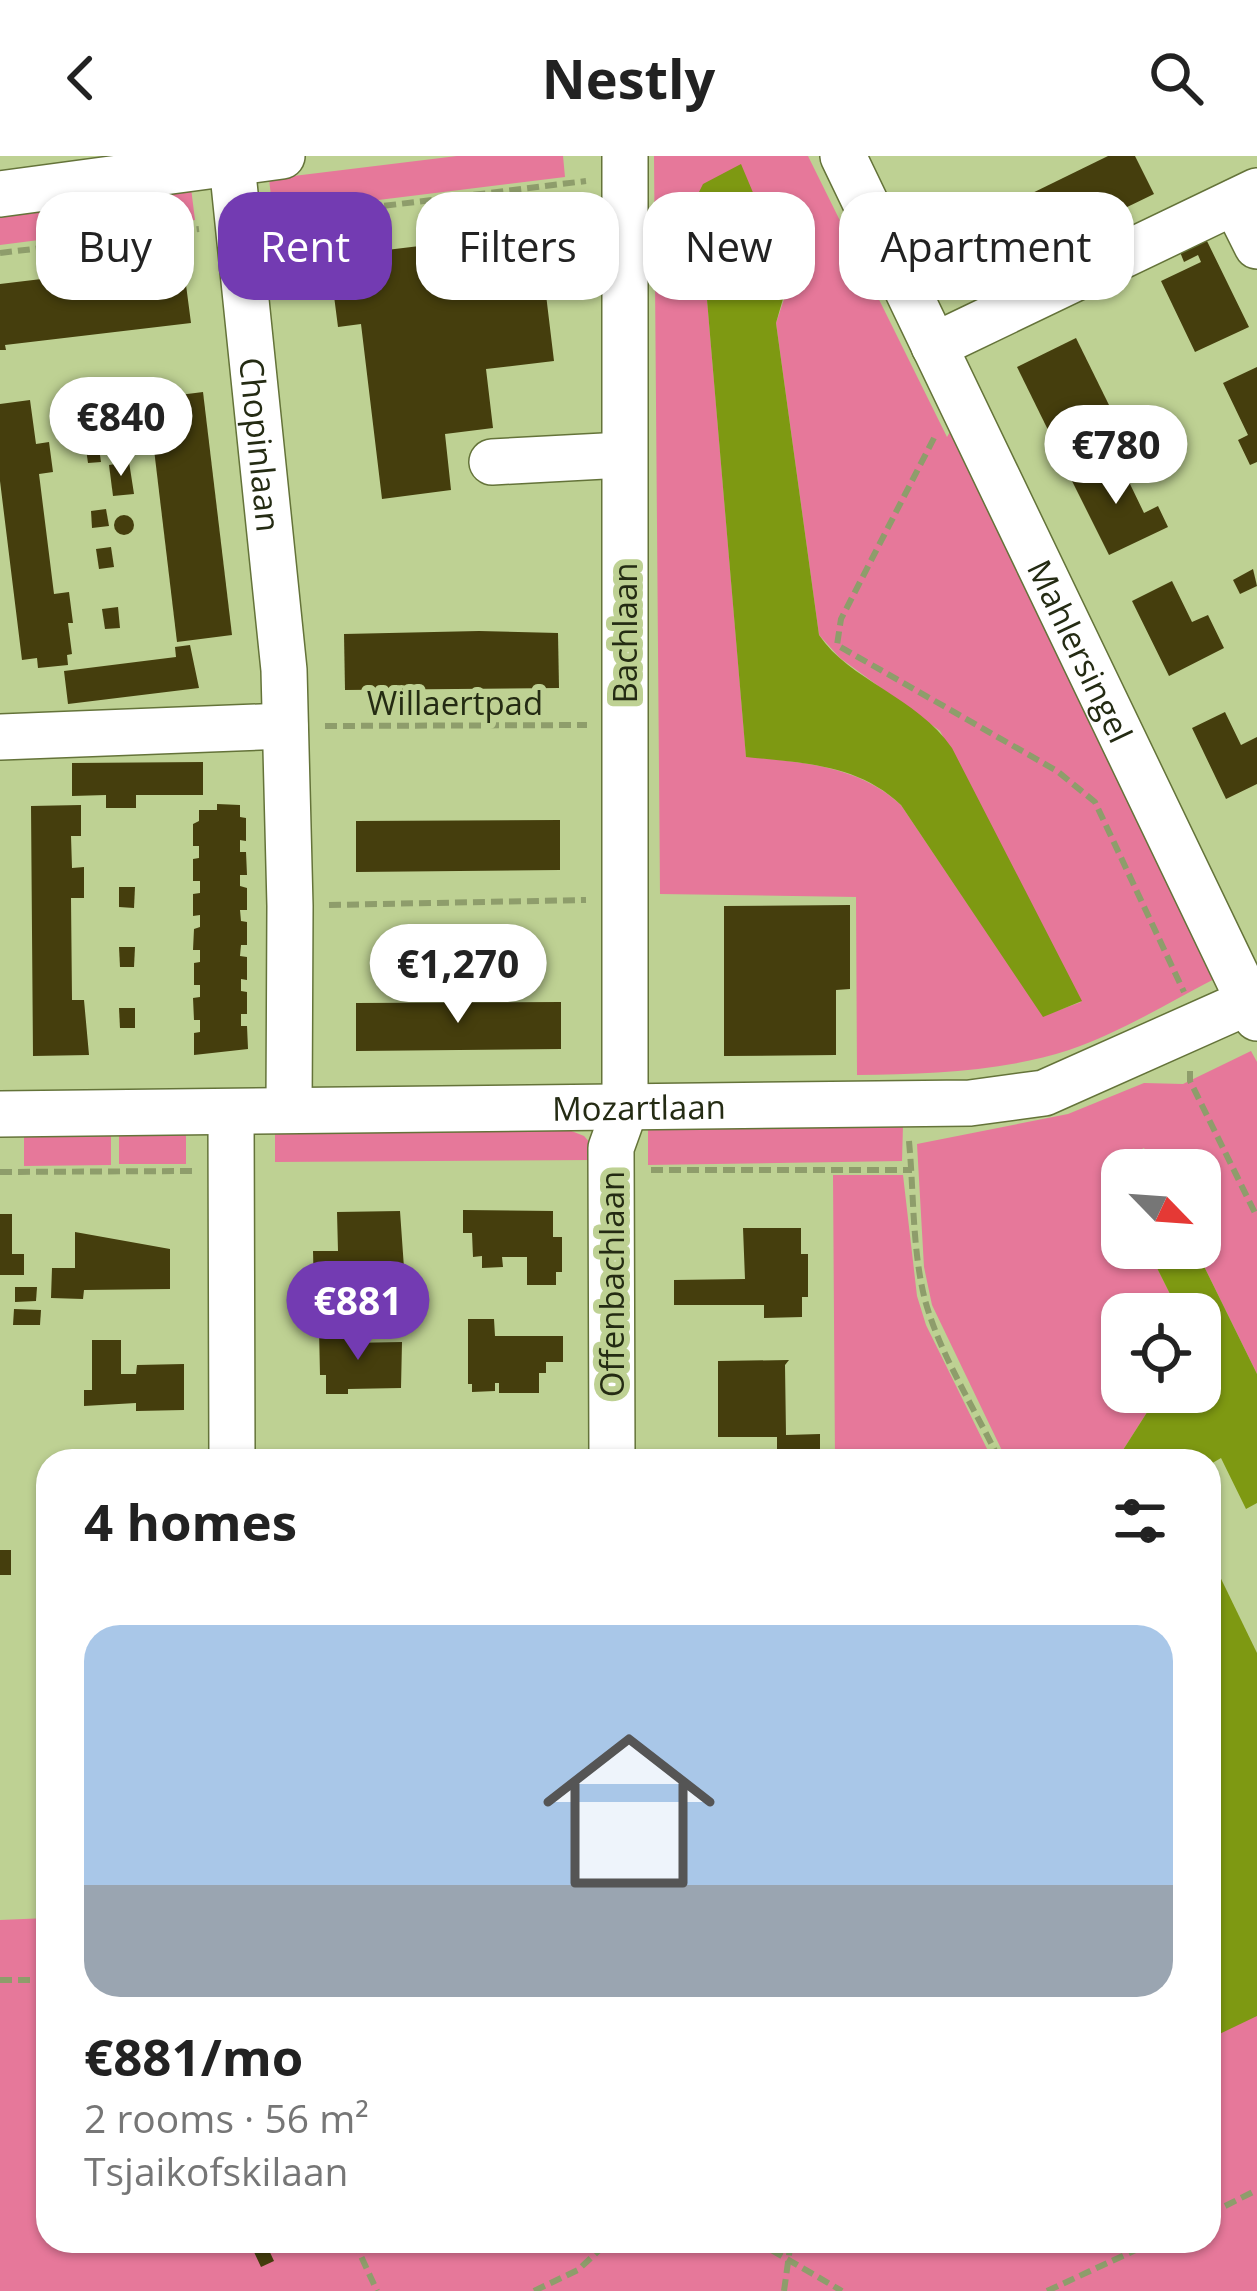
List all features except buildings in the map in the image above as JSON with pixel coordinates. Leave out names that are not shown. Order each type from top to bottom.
[{"type":"street","points":[[0,194],[96,168],[232,164],[282,156]]},
{"type":"street","name":"Mahlersingel","points":[[843,156],[1254,1006]]},
{"type":"street","name":"Chopinlaan","points":[[232,164],[235,192]]},
{"type":"street","name":"Bachlaan","points":[[625,166],[625,1109]]},
{"type":"street","points":[[934,346],[1246,197],[1257,246]]},
{"type":"street","name":"Chopinlaan","points":[[246,300],[284,670],[289,1110]]},
{"type":"street","points":[[492,462],[623,455]]},
{"type":"street","points":[[0,737],[285,726]]},
{"type":"street","name":"Mozartlaan","points":[[0,1114],[970,1103],[1043,1094],[1187,1030],[1254,1006]]},
{"type":"street","name":"Offenbachlaan","points":[[611,1449],[610,1170],[611,1148],[625,1109]]},
{"type":"street","points":[[231,1113],[232,1449]]},
{"type":"path","points":[[392,201],[625,166]]},
{"type":"path","points":[[0,254],[218,227]]},
{"type":"path","points":[[957,392],[841,620],[837,645],[1057,772],[1095,802],[1183,988],[1190,1081],[1257,1217]]},
{"type":"path","name":"Willaertpad","points":[[285,726],[624,725]]},
{"type":"path","points":[[290,906],[627,899]]},
{"type":"path","points":[[905,1102],[925,1298],[934,1327],[994,1449]]},
{"type":"path","name":"Mozartlaan","points":[[610,1170],[912,1170]]},
{"type":"path","points":[[0,1172],[232,1171]]},
{"type":"path","points":[[0,1980],[36,1980]]},
{"type":"path","points":[[1221,2208],[1257,2190]]},
{"type":"path","points":[[360,2253],[377,2291]]},
{"type":"path","points":[[533,2291],[578,2270],[596,2253]]},
{"type":"path","points":[[775,2253],[842,2291]]},
{"type":"path","points":[[784,2291],[789,2253]]},
{"type":"path","points":[[1047,2291],[1129,2253]]},
{"type":"shaded area","points":[[457,156],[563,156],[565,177],[392,198],[392,192],[271,192],[269,179]]},
{"type":"shaded area","points":[[654,156],[808,156],[839,219],[839,300],[879,300],[947,437],[954,425],[1220,976],[1108,1034],[1044,1057],[964,1070],[857,1075],[856,897],[660,894],[655,300],[707,300],[746,756],[829,768],[884,792],[901,805],[1043,1016],[1081,1002],[940,731],[840,658],[819,635],[776,323],[784,300],[815,300],[815,192],[654,192]]},
{"type":"shaded area","points":[[741,164],[753,192],[699,192],[703,184]]},
{"type":"shaded area","points":[[36,208],[36,240],[0,245],[0,213]]},
{"type":"shaded area","points":[[707,300],[783,300],[776,323],[819,635],[848,664],[921,715],[952,748],[1082,1001],[1043,1017],[901,805],[884,791],[848,773],[746,757]]},
{"type":"shaded area","points":[[1251,1051],[1257,1062],[1257,1374],[1205,1269],[1221,1269],[1221,1149],[1101,1149],[1101,1269],[1158,1269],[1170,1293],[1101,1293],[1101,1413],[1147,1413],[1124,1449],[1001,1449],[932,1305],[924,1267],[917,1144],[1068,1114],[1144,1083],[1183,1084]]},
{"type":"shaded area","points":[[903,1125],[902,1161],[648,1165],[648,1126]]},
{"type":"shaded area","points":[[564,1128],[591,1144],[592,1160],[275,1162],[275,1130]]},
{"type":"shaded area","points":[[111,1132],[111,1165],[24,1166],[24,1133]]},
{"type":"shaded area","points":[[186,1132],[186,1164],[119,1164],[119,1133]]},
{"type":"shaded area","points":[[833,1175],[903,1175],[917,1296],[926,1325],[987,1449],[835,1449]]},
{"type":"shaded area","points":[[1158,1269],[1205,1269],[1217,1293],[1170,1293]]},
{"type":"shaded area","points":[[1221,1301],[1257,1374],[1257,1503],[1246,1509],[1221,1449],[1124,1449],[1147,1413],[1221,1413]]},
{"type":"shaded area","points":[[1221,1579],[1257,1653],[1257,2016],[1221,2033]]},
{"type":"shaded area","points":[[36,1918],[36,2253],[1221,2253],[1221,2005],[1257,1988],[1257,2291],[0,2291],[0,1920]]}]
